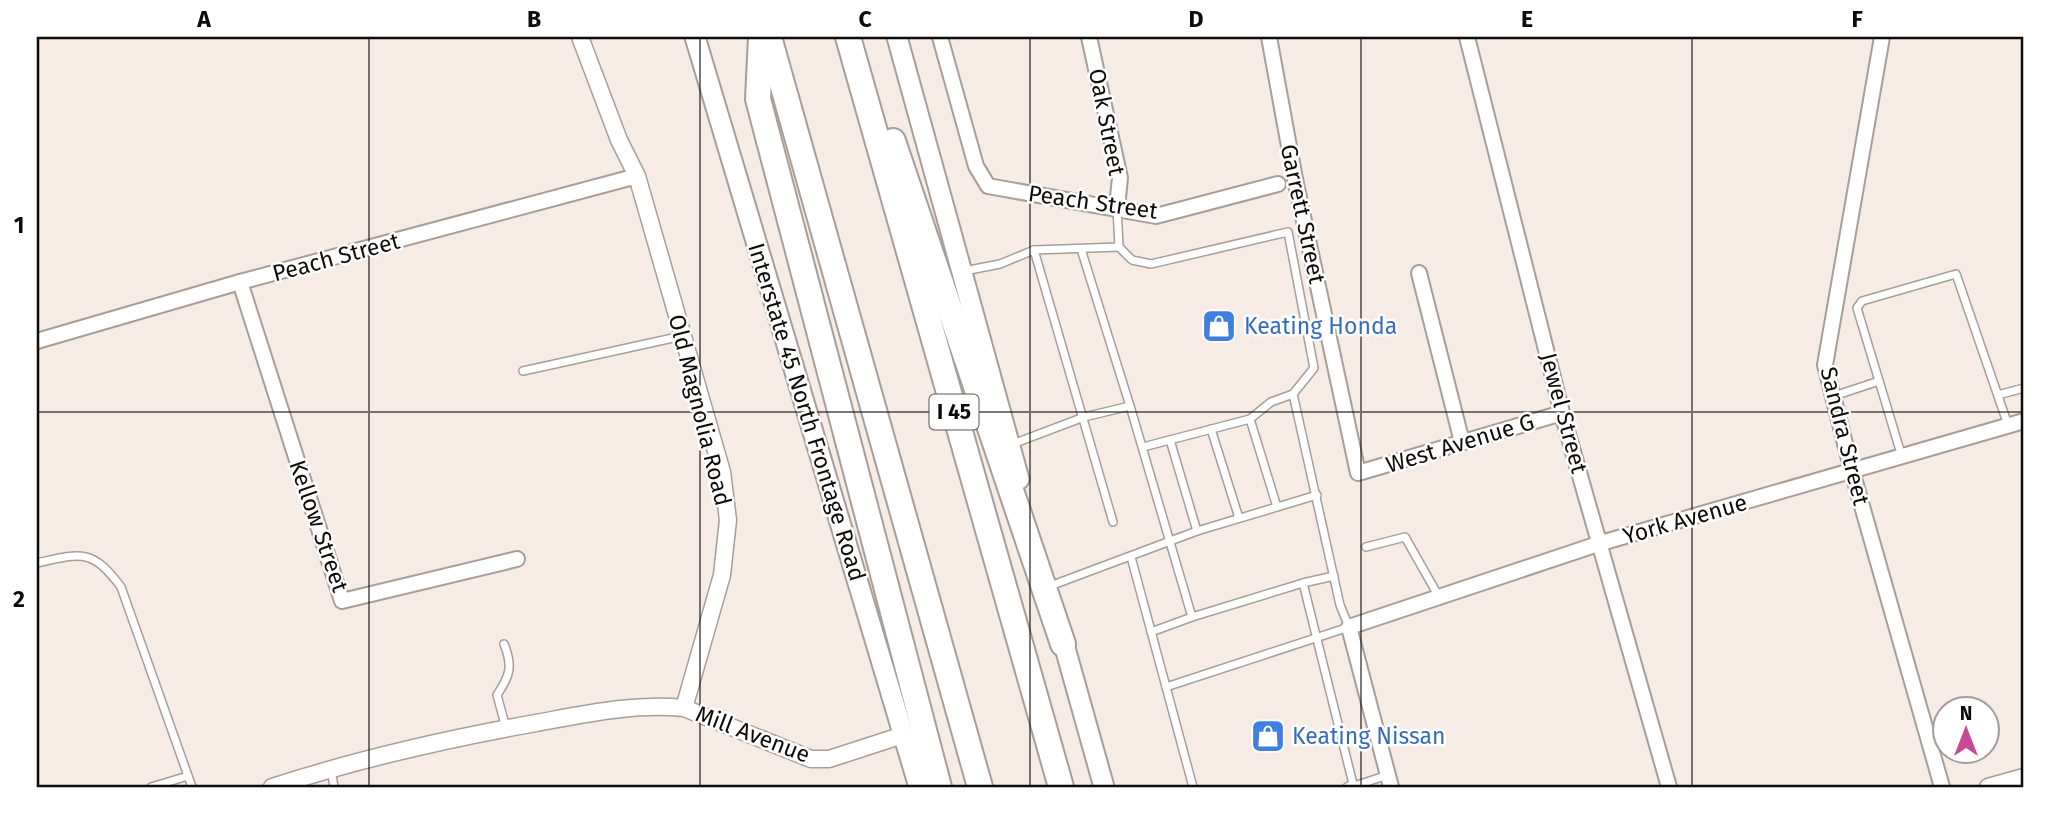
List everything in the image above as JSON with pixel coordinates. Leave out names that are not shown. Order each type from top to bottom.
[{"type":"highway","points":[[761,37],[758,100],[939,787]]},
{"type":"highway","points":[[769,37],[980,787]]},
{"type":"highway","name":"I 45","points":[[848,37],[1060,787]]},
{"type":"highway","points":[[854,37],[913,195],[1018,517],[1063,644]]},
{"type":"main road","name":"Interstate 45 North Frontage Road","points":[[695,37],[919,787]]},
{"type":"main road","points":[[897,37],[1104,787]]},
{"type":"street","name":"Old Magnolia Road","points":[[580,37],[619,140],[637,176],[722,472],[728,520],[722,575],[684,708]]},
{"type":"street","name":"Peach Street","points":[[940,37],[976,166],[988,186],[1156,216],[1278,184]]},
{"type":"street","name":"Oak Street","points":[[1089,37],[1120,178],[1117,207]]},
{"type":"street","name":"Garrett Street","points":[[1269,37],[1295,179],[1357,473]]},
{"type":"street","name":"Jewel Street","points":[[1467,37],[1562,413],[1669,787]]},
{"type":"street","name":"Sandra Street","points":[[1882,37],[1825,365],[1852,471],[1942,787]]},
{"type":"street","name":"Peach Street","points":[[37,341],[240,282],[637,176]]},
{"type":"street","points":[[1419,274],[1462,442]]},
{"type":"street","name":"Kellow Street","points":[[240,282],[342,601],[517,559]]},
{"type":"street","name":"West Avenue G","points":[[1357,473],[1562,413]]},
{"type":"street","name":"York Avenue","points":[[1349,627],[1601,543],[2024,421]]},
{"type":"street","points":[[1349,627],[1389,781]]},
{"type":"street","points":[[272,787],[331,768],[441,740],[612,709],[654,705],[684,708]]},
{"type":"street","name":"Mill Avenue","points":[[684,708],[811,759],[829,759],[903,736]]},
{"type":"street","points":[[1988,787],[2024,777]]},
{"type":"lane","points":[[1117,207],[1119,247],[1132,260],[1151,264],[1288,232],[1314,368],[1293,394],[1271,402],[1250,419],[1143,447]]},
{"type":"lane","points":[[963,271],[1000,264],[1034,250],[1119,247]]},
{"type":"lane","points":[[1081,248],[1172,541],[1192,617]]},
{"type":"lane","points":[[1034,250],[1113,522]]},
{"type":"lane","points":[[1902,457],[1857,308],[1862,301],[1956,274],[2008,426]]},
{"type":"lane","points":[[523,371],[682,336]]},
{"type":"lane","points":[[1833,396],[1880,381]]},
{"type":"lane","points":[[1998,395],[2024,387]]},
{"type":"lane","points":[[1166,687],[1349,627],[1340,605],[1293,394]]},
{"type":"lane","points":[[1009,445],[1084,417],[1130,406]]},
{"type":"lane","points":[[1250,419],[1277,507]]},
{"type":"lane","points":[[1211,429],[1240,518]]},
{"type":"lane","points":[[1170,440],[1197,531]]},
{"type":"lane","points":[[1050,586],[1197,531],[1317,495]]},
{"type":"lane","points":[[1366,547],[1405,537],[1439,597]]},
{"type":"lane","points":[[37,563],[68,556],[87,556],[104,564],[121,587],[192,787]]},
{"type":"lane","points":[[1131,557],[1193,787]]},
{"type":"lane","points":[[1151,632],[1303,583],[1334,576]]},
{"type":"lane","points":[[1303,583],[1351,786],[1389,781]]},
{"type":"lane","points":[[504,644],[511,662],[508,679],[497,695],[506,729]]},
{"type":"lane","points":[[331,768],[334,787]]},
{"type":"lane","points":[[151,787],[188,776]]},
{"type":"place","name":"Keating Honda","points":[[1219,326]]},
{"type":"place","name":"Keating Nissan","points":[[1268,736]]}]
